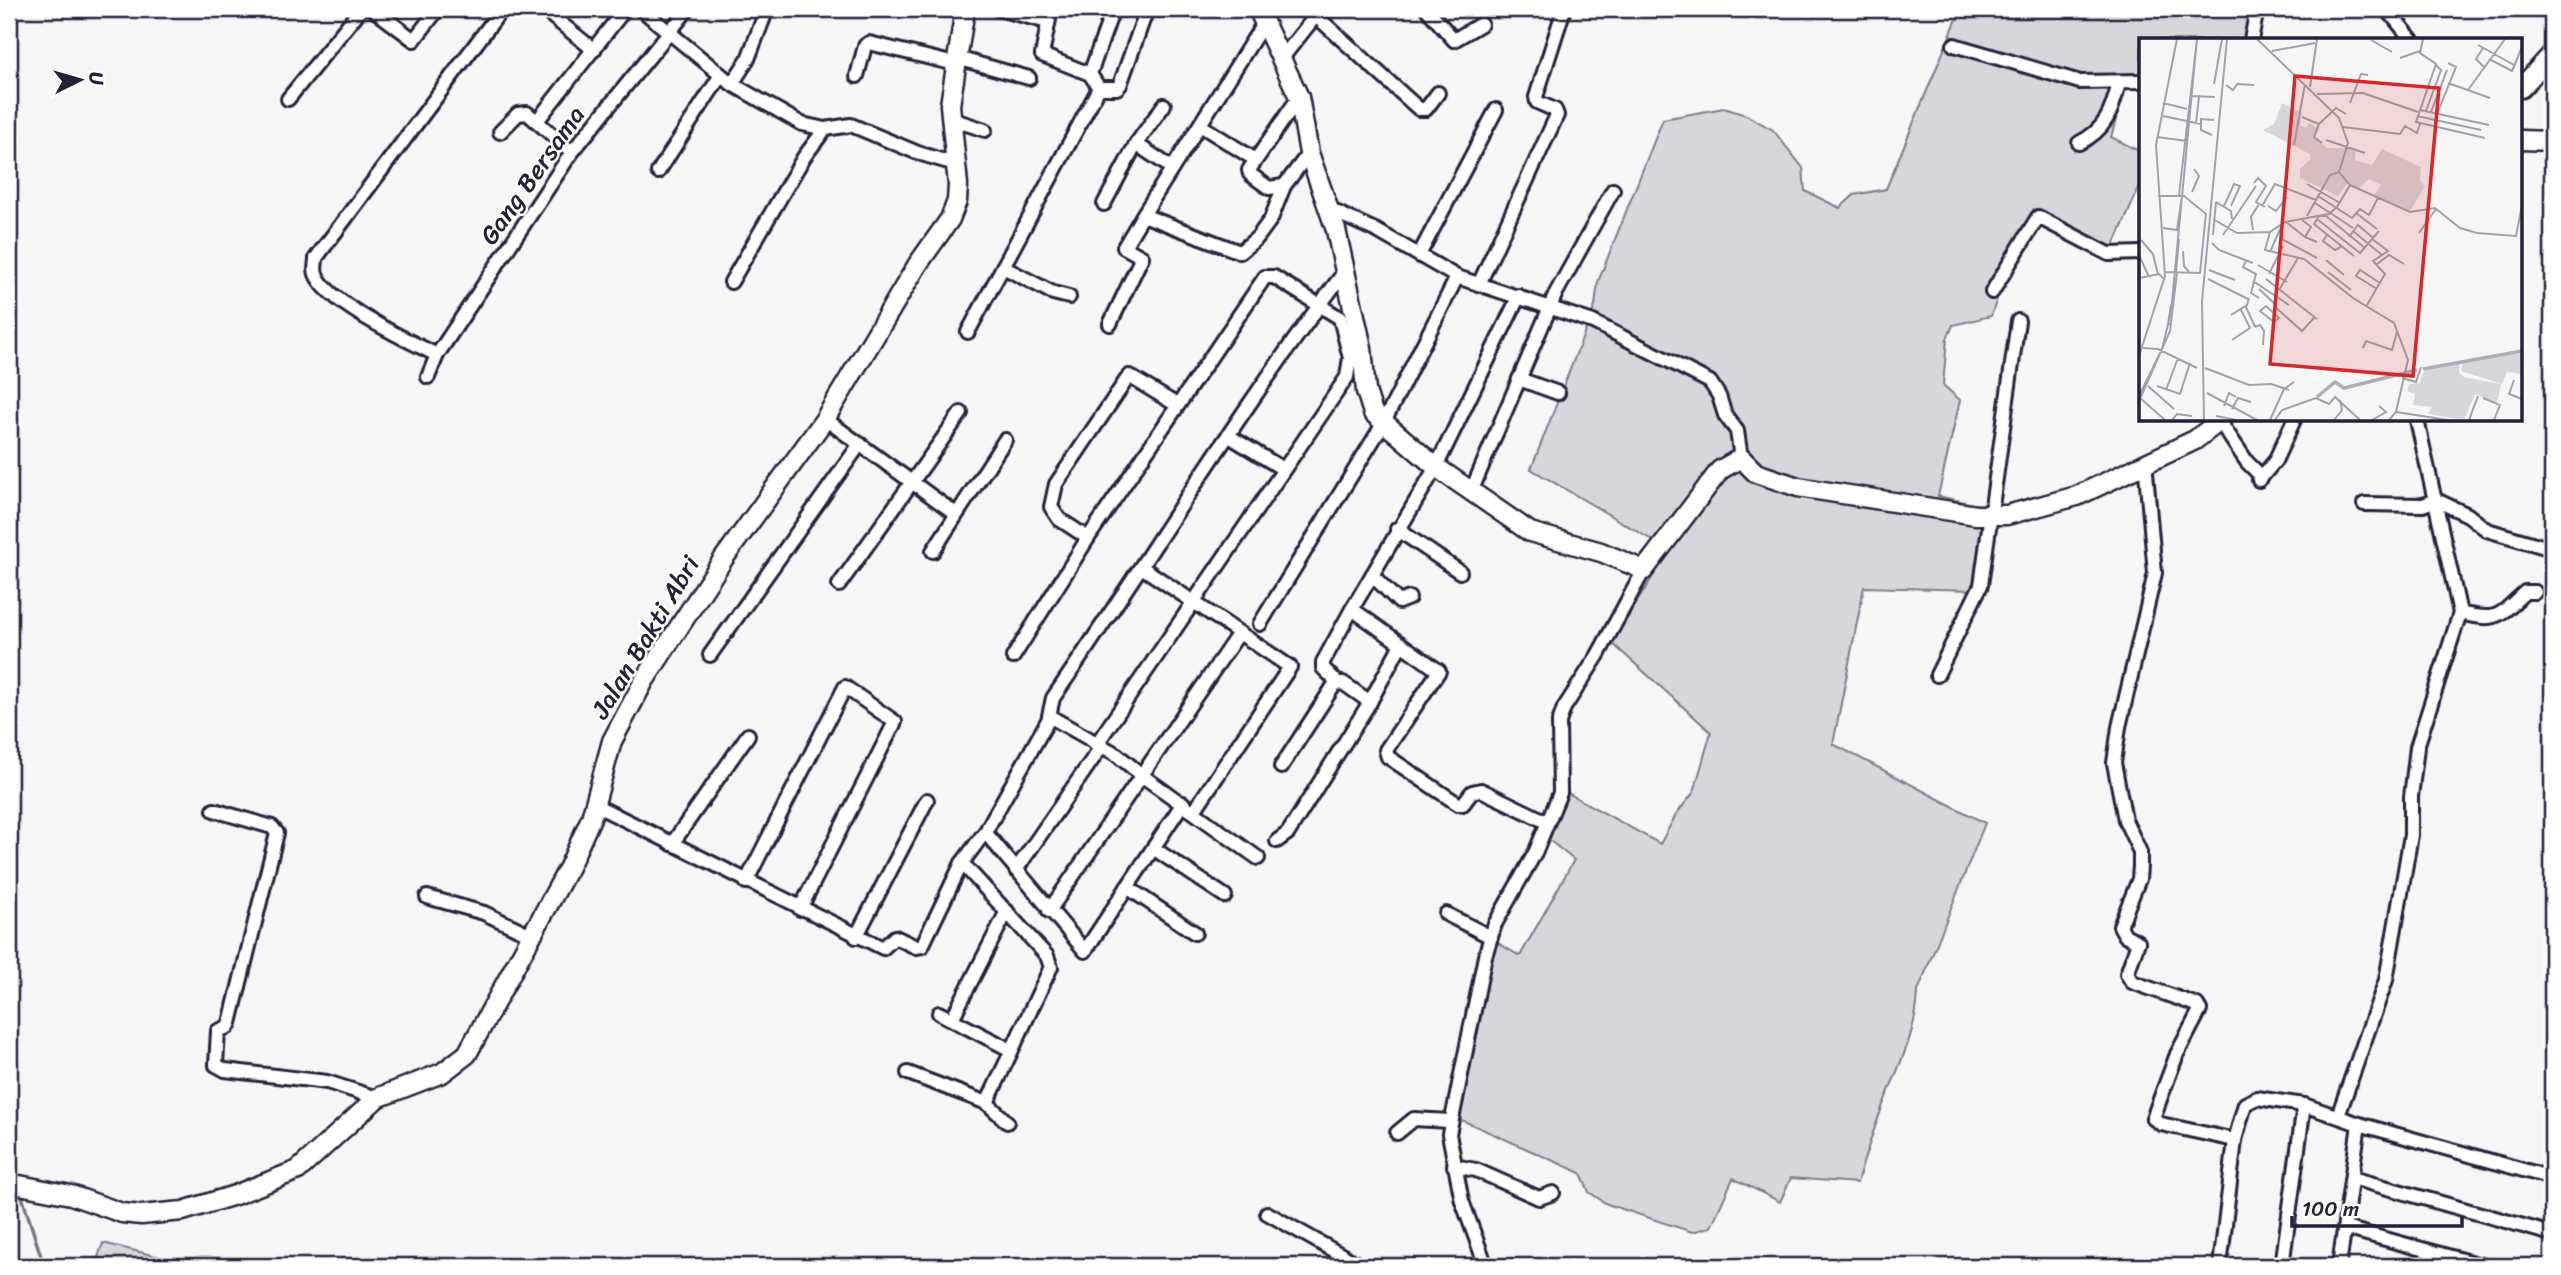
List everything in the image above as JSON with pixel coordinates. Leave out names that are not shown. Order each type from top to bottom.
[{"type":"street","points":[[288,99],[361,9]]},
{"type":"street","points":[[373,9],[414,40],[438,9]]},
{"type":"street","points":[[437,355],[393,333],[328,290],[317,277],[316,258],[502,9]]},
{"type":"street","points":[[543,9],[594,50]]},
{"type":"street","points":[[537,121],[625,9]]},
{"type":"street","points":[[641,9],[732,84],[802,124],[825,129],[850,125],[918,153],[958,164]]},
{"type":"street","name":"Gang Bersama","points":[[428,377],[437,355],[572,152],[688,9]]},
{"type":"street","points":[[732,84],[748,59],[767,9]]},
{"type":"street","name":"Jalan Bakti Abri","points":[[9,1183],[71,1195],[122,1213],[141,1215],[183,1211],[235,1195],[298,1170],[377,1098],[442,1073],[467,1054],[482,1032],[569,867],[594,805],[612,741],[644,681],[724,558],[825,419],[918,264],[950,219],[957,201],[958,164],[951,119],[956,61],[965,9]]},
{"type":"street","points":[[998,9],[1050,15],[1042,55],[1090,74],[1099,88]]},
{"type":"street","points":[[1090,74],[1113,9]]},
{"type":"street","points":[[1099,88],[1117,88],[1120,85],[1147,9]]},
{"type":"street","points":[[1427,9],[1454,40],[1481,24]]},
{"type":"street","points":[[1480,282],[1557,115],[1555,110],[1537,102],[1535,97],[1564,9]]},
{"type":"street","points":[[2251,38],[2257,9]]},
{"type":"street","points":[[2387,9],[2410,38]]},
{"type":"street","points":[[1282,58],[1319,12],[1419,109],[1426,109],[1438,93]]},
{"type":"street","points":[[1262,15],[1299,97],[1309,153],[1331,210],[1359,337],[1368,402],[1384,424],[1436,467],[1530,532],[1601,552],[1644,570]]},
{"type":"street","points":[[1110,324],[1142,257],[1124,247],[1200,125],[1262,15]]},
{"type":"street","points":[[857,76],[864,46],[869,43],[1029,78]]},
{"type":"street","points":[[1954,45],[2080,82],[2139,81]]},
{"type":"street","points":[[2522,87],[2552,54]]},
{"type":"street","points":[[658,172],[721,75]]},
{"type":"street","points":[[2079,143],[2096,134],[2106,122],[2119,83]]},
{"type":"street","points":[[968,332],[1099,88]]},
{"type":"street","points":[[1284,186],[1269,187],[1250,174],[1254,159],[1299,97]]},
{"type":"street","points":[[1104,204],[1136,144],[1164,105]]},
{"type":"street","points":[[1419,255],[1496,110]]},
{"type":"street","points":[[500,132],[523,112],[572,152]]},
{"type":"street","points":[[951,119],[985,130]]},
{"type":"street","points":[[1200,125],[1254,159]]},
{"type":"street","points":[[731,282],[804,157],[825,129]]},
{"type":"street","points":[[2522,140],[2552,141]]},
{"type":"street","points":[[1136,144],[1172,168]]},
{"type":"street","points":[[1143,215],[1240,252],[1257,238],[1271,219],[1284,186],[1309,153]]},
{"type":"street","points":[[1471,492],[1583,240],[1613,190]]},
{"type":"street","points":[[1331,210],[1457,277],[1480,282],[1593,321],[1710,383],[1719,396],[1725,415],[1737,431],[1741,458],[1756,473],[1798,487],[1991,516],[2016,513],[2077,496],[2145,461],[2195,440],[2220,422]]},
{"type":"street","points":[[1992,292],[2038,217],[2109,254],[2139,253]]},
{"type":"street","points":[[1003,267],[1054,293],[1069,297]]},
{"type":"street","points":[[1258,858],[1116,754],[1098,746],[1051,716],[1049,710],[1053,698],[1143,568],[1229,436],[1319,303],[1343,274]]},
{"type":"street","points":[[1013,657],[1088,538],[1265,277],[1274,277],[1319,303],[1343,323],[1350,358],[1349,370],[1192,601],[1016,870]]},
{"type":"street","points":[[1260,624],[1384,424],[1457,277]]},
{"type":"street","points":[[1370,702],[1337,682],[1323,668],[1324,662],[1397,529],[1436,467],[1519,296]]},
{"type":"street","points":[[1937,676],[1981,585],[2018,320]]},
{"type":"street","points":[[1088,538],[1059,519],[1051,507],[1056,484],[1129,376],[1177,405]]},
{"type":"street","points":[[1519,379],[1558,393]]},
{"type":"street","points":[[839,585],[961,413]]},
{"type":"street","points":[[825,419],[956,514]]},
{"type":"street","points":[[2222,422],[2260,479],[2275,461],[2293,422]]},
{"type":"street","points":[[2338,1116],[2386,980],[2411,835],[2411,797],[2417,747],[2459,613],[2417,422]]},
{"type":"street","points":[[1229,436],[1283,469]]},
{"type":"street","points":[[933,551],[1005,440]]},
{"type":"street","points":[[710,655],[860,444]]},
{"type":"street","points":[[1486,1266],[1462,1201],[1450,1150],[1450,1121],[1491,937],[1535,853],[1562,787],[1559,722],[1564,708],[1598,655],[1644,570],[1720,470],[1741,458]]},
{"type":"street","points":[[2145,461],[2155,573],[2113,762],[2125,820],[2140,852],[2139,879],[2120,926],[2125,935],[2138,942],[2126,974],[2132,982],[2197,1005],[2200,1010],[2177,1054],[2153,1118],[2161,1124],[2235,1140]]},
{"type":"street","points":[[2364,505],[2423,505],[2435,500],[2468,515],[2487,530],[2552,550]]},
{"type":"street","points":[[1397,529],[1460,572]]},
{"type":"street","points":[[1143,568],[1290,667],[1194,811]]},
{"type":"street","points":[[1372,575],[1399,602],[1409,598]]},
{"type":"street","points":[[2459,613],[2480,618],[2500,616],[2525,592],[2535,592]]},
{"type":"street","points":[[1352,610],[1437,667],[1439,676],[1386,750],[1388,757],[1458,804],[1463,804],[1472,792],[1481,790],[1547,822]]},
{"type":"street","points":[[1049,911],[1144,777],[1239,633]]},
{"type":"street","points":[[1277,841],[1288,833],[1370,702],[1401,644]]},
{"type":"street","points":[[1281,767],[1337,682]]},
{"type":"street","points":[[746,882],[845,687],[895,722],[800,909]]},
{"type":"street","points":[[988,827],[1051,716]]},
{"type":"street","points":[[672,844],[748,735]]},
{"type":"street","points":[[856,937],[927,800]]},
{"type":"street","points":[[594,805],[856,937],[883,948],[895,937],[916,947],[922,946],[962,863],[985,832],[1085,951],[1183,803]]},
{"type":"street","points":[[214,810],[272,827],[276,833],[230,1023],[228,1027],[218,1031],[216,1036],[216,1065],[225,1070],[327,1082],[377,1098]]},
{"type":"street","points":[[1153,848],[1226,896]]},
{"type":"street","points":[[962,863],[1047,956],[1051,967],[987,1103]]},
{"type":"street","points":[[1128,887],[1195,933]]},
{"type":"street","points":[[428,897],[484,913],[531,935]]},
{"type":"street","points":[[952,1019],[1007,911]]},
{"type":"street","points":[[1446,914],[1491,937]]},
{"type":"street","points":[[939,1013],[1011,1050]]},
{"type":"street","points":[[908,1073],[987,1103],[1007,1122]]},
{"type":"street","points":[[2220,1266],[2235,1140],[2245,1104],[2257,1098],[2304,1105],[2359,1124],[2552,1178]]},
{"type":"street","points":[[2282,1266],[2304,1105]]},
{"type":"street","points":[[1397,1133],[1414,1119],[1450,1121]]},
{"type":"street","points":[[2339,1266],[2359,1124]]},
{"type":"street","points":[[1454,1166],[1476,1170],[1539,1198],[1553,1193]]},
{"type":"street","points":[[2352,1178],[2552,1234]]},
{"type":"street","points":[[1267,1213],[1361,1266]]},
{"type":"street","points":[[2346,1228],[2484,1266]]},
{"type":"shaded area","points":[[1961,9],[2259,9],[2251,38],[2139,38],[2139,79],[2127,82],[2111,137],[2139,151],[2139,188],[2113,248],[2034,209],[1988,293],[1997,299],[1991,316],[1953,325],[1947,339],[1943,385],[1960,400],[1938,496],[1987,507],[1974,590],[1864,587],[1833,744],[1985,823],[1918,991],[1910,1035],[1857,1183],[1791,1178],[1780,1202],[1733,1178],[1711,1227],[1692,1232],[1607,1204],[1589,1192],[1581,1173],[1457,1118],[1496,942],[1520,956],[1574,860],[1549,840],[1566,792],[1660,844],[1677,813],[1694,792],[1711,732],[1612,643],[1669,550],[1531,469],[1595,306],[1598,282],[1663,119],[1724,108],[1746,115],[1773,130],[1803,168],[1805,191],[1840,208],[1854,195],[1886,189]]},
{"type":"shaded area","points":[[103,1243],[197,1266],[95,1266]]},
{"type":"waterway","points":[[9,1154],[16,1179]]},
{"type":"waterway","points":[[20,1190],[44,1266]]}]
